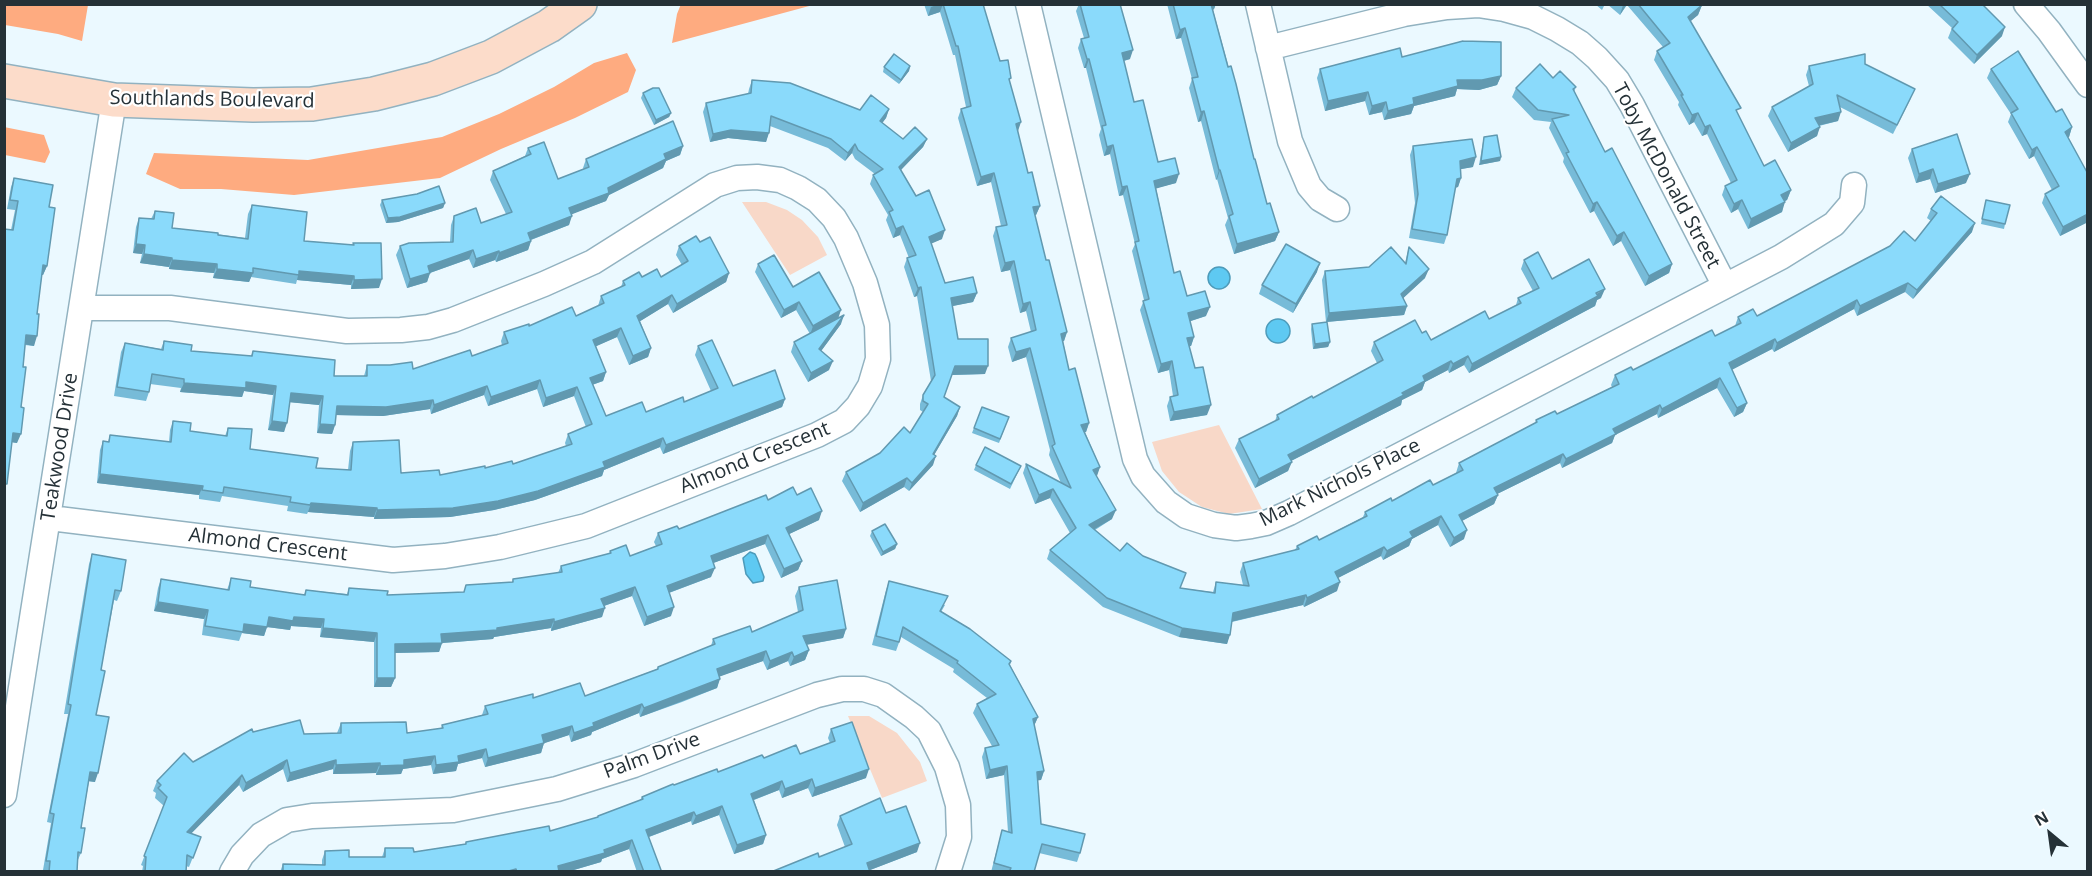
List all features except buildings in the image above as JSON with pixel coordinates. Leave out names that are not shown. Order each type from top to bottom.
[{"type":"main road","name":"Southlands Boulevard","points":[[4,81],[114,100],[253,105],[312,104],[374,94],[433,79],[491,57],[549,26],[580,4]]},
{"type":"street","name":"Mark Nichols Place","points":[[1028,4],[1135,459],[1152,489],[1166,502],[1185,516],[1214,525],[1236,528],[1274,519],[1781,257],[1834,224],[1852,203],[1854,185]]},
{"type":"street","points":[[1258,4],[1290,141],[1301,170],[1309,186],[1320,199],[1336,209]]},
{"type":"street","points":[[2026,4],[2049,31],[2088,85]]},
{"type":"street","name":"Toby McDonald Street","points":[[1268,48],[1404,14],[1447,7],[1478,5],[1504,9],[1533,17],[1557,29],[1580,43],[1617,80],[1725,285]]},
{"type":"street","name":"Teakwood Drive","points":[[4,795],[50,518],[114,100]]},
{"type":"street","name":"Almond Crescent","points":[[50,518],[393,560],[445,556],[500,547],[586,526],[817,435],[844,421],[858,406],[870,387],[878,359],[877,325],[864,283],[846,238],[834,218],[817,200],[798,188],[780,180],[757,177],[737,178],[715,185],[593,262],[544,285],[453,320],[428,327],[401,330],[347,330],[170,308],[82,308]]},
{"type":"street","name":"Palm Drive","points":[[232,872],[242,855],[261,835],[287,819],[453,810],[557,789],[634,765],[817,695],[842,689],[864,689],[883,695],[929,731],[946,767],[958,805],[959,837],[948,872]]},
{"type":"shaded area","points":[[681,4],[813,4],[813,5],[672,43]]},
{"type":"shaded area","points":[[4,5],[88,5],[82,41],[58,34],[5,25]]},
{"type":"shaded area","points":[[627,53],[636,70],[628,92],[440,178],[294,195],[221,189],[180,189],[146,174],[154,153],[308,160],[442,137],[499,114],[554,87],[594,63]]},
{"type":"shaded area","points":[[4,127],[44,135],[50,152],[45,163],[5,155]]},
{"type":"shaded area","points":[[742,202],[766,202],[787,210],[802,220],[818,237],[827,255],[790,275]]},
{"type":"shaded area","points":[[1219,425],[1262,509],[1229,514],[1202,507],[1179,492],[1162,471],[1152,442]]},
{"type":"shaded area","points":[[848,716],[869,716],[897,733],[920,762],[927,781],[882,798]]},
{"type":"water","points":[[1219,267],[1227,270],[1230,278],[1227,286],[1219,289],[1211,286],[1208,278],[1211,270]]},
{"type":"water","points":[[1278,319],[1287,322],[1290,331],[1287,340],[1278,343],[1269,340],[1266,331],[1269,322]]},
{"type":"water","points":[[750,552],[757,558],[764,577],[763,581],[753,583],[746,574],[743,558]]}]
